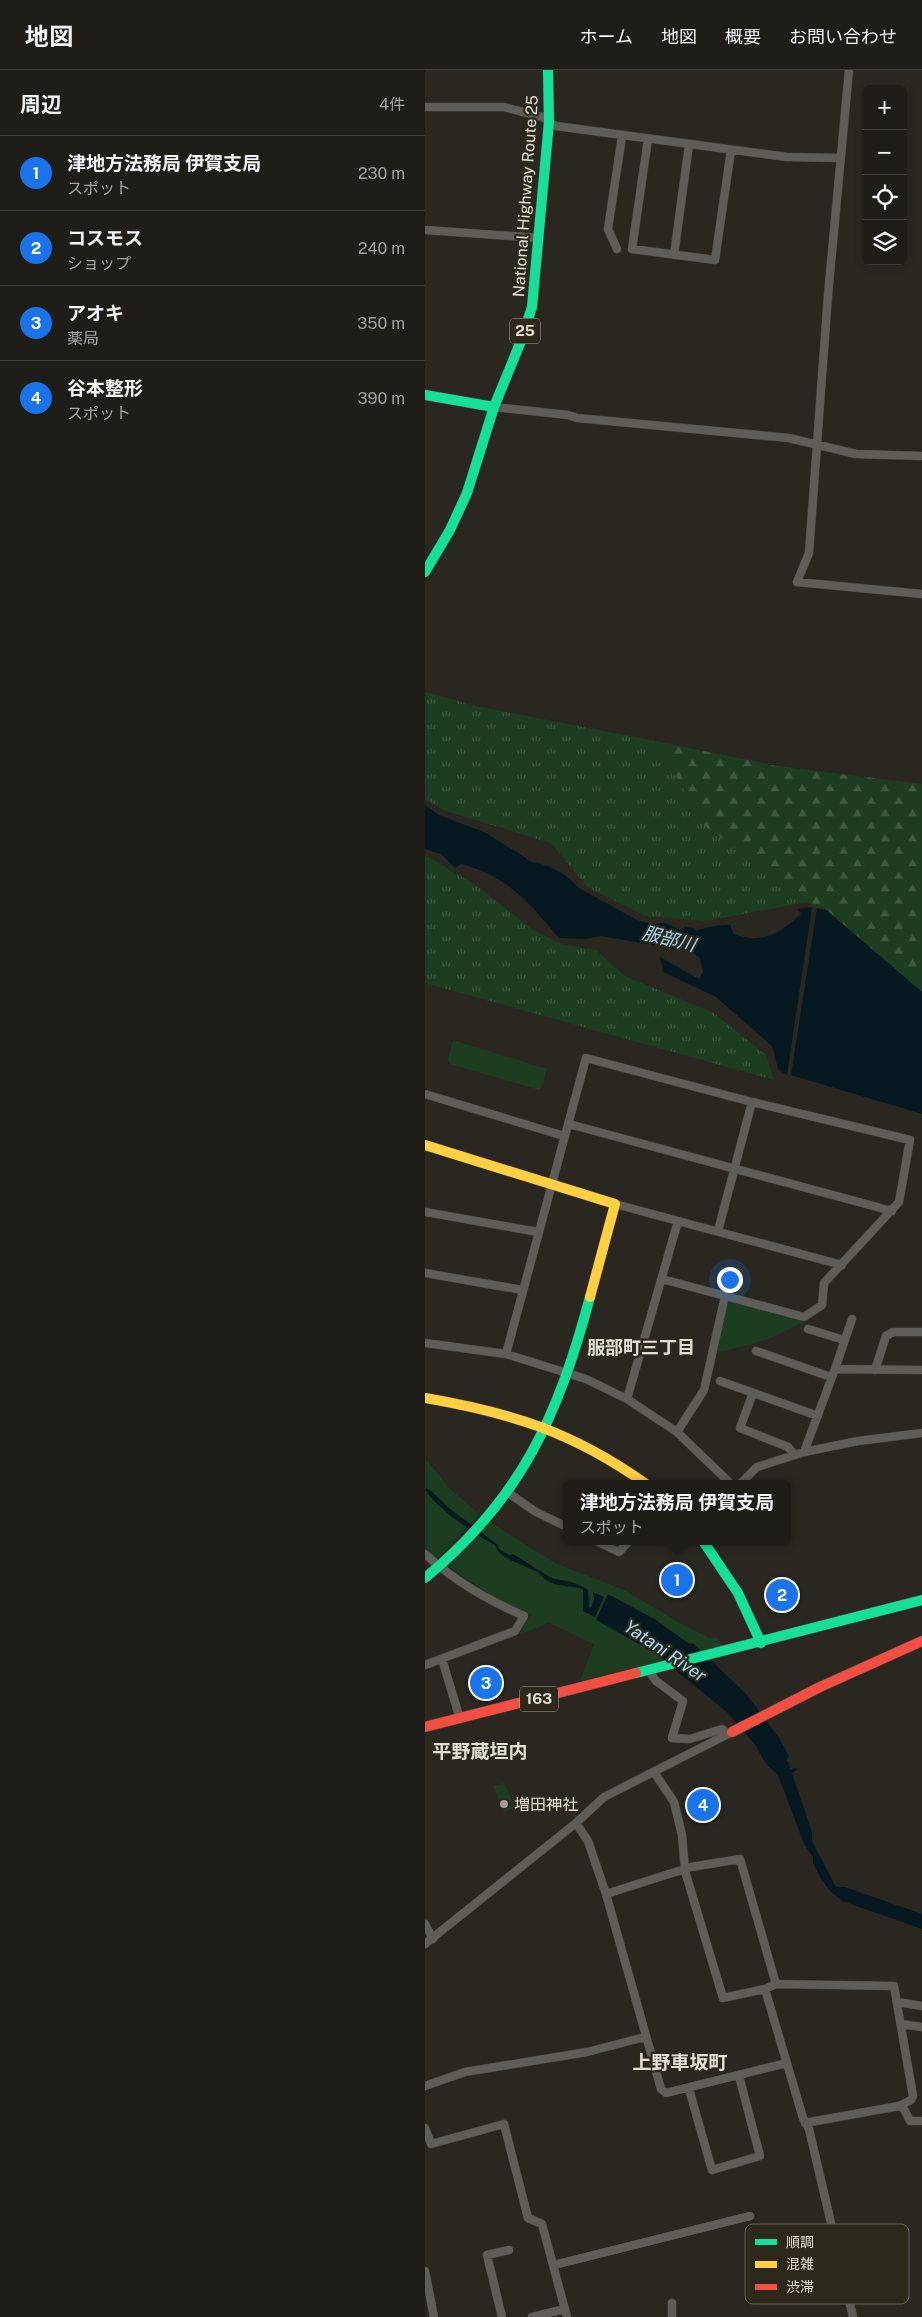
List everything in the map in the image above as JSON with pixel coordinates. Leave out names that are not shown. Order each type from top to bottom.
[{"type":"main road","name":"National Highway Route 25","points":[[425,571],[450,530],[467,493],[486,438],[494,407],[521,341],[532,307],[549,122],[548,70]]},
{"type":"main road","points":[[425,395],[494,407]]},
{"type":"main road","points":[[425,1145],[615,1204],[568,1373],[547,1425],[528,1462],[481,1525],[442,1564],[425,1578]]},
{"type":"main road","points":[[425,1398],[478,1406],[547,1425],[609,1457],[641,1480]]},
{"type":"main road","points":[[706,1545],[738,1593],[761,1643]]},
{"type":"main road","name":"163","points":[[425,1727],[722,1653],[922,1600]]},
{"type":"main road","points":[[730,1733],[767,1713],[922,1641]]},
{"type":"street","points":[[849,70],[809,553],[797,582],[922,594]]},
{"type":"street","points":[[425,106],[504,107],[542,117],[556,126],[621,136],[788,157],[841,158]]},
{"type":"street","points":[[617,249],[607,229],[621,136]]},
{"type":"street","points":[[648,140],[632,249],[715,260],[731,150]]},
{"type":"street","points":[[674,255],[689,145]]},
{"type":"street","points":[[425,230],[539,238]]},
{"type":"street","points":[[494,407],[569,415],[577,418],[789,438],[856,454],[922,456]]},
{"type":"street","points":[[506,1354],[521,1290],[553,1185],[564,1136],[569,1124],[586,1058],[751,1102],[910,1140],[899,1202],[824,1283],[822,1305],[804,1317],[662,1279]]},
{"type":"street","points":[[425,1094],[564,1136]]},
{"type":"street","points":[[718,1231],[736,1169],[751,1102]]},
{"type":"street","points":[[569,1124],[892,1211]]},
{"type":"street","points":[[615,1204],[842,1265]]},
{"type":"street","points":[[425,1212],[538,1232]]},
{"type":"street","points":[[627,1399],[678,1222]]},
{"type":"street","points":[[425,1273],[521,1290]]},
{"type":"street","points":[[677,1432],[705,1390],[725,1296]]},
{"type":"street","points":[[804,1452],[852,1319]]},
{"type":"street","points":[[808,1329],[844,1340]]},
{"type":"street","points":[[875,1370],[886,1336],[893,1332],[922,1332]]},
{"type":"street","points":[[425,1343],[506,1354],[568,1373],[627,1399],[677,1432],[727,1480]]},
{"type":"street","points":[[756,1351],[833,1373],[875,1370],[922,1370]]},
{"type":"street","points":[[720,1381],[818,1416]]},
{"type":"street","points":[[753,1393],[740,1428],[788,1447],[795,1455]]},
{"type":"street","points":[[744,1480],[757,1467],[804,1452],[858,1441],[922,1432]]},
{"type":"street","points":[[507,1492],[536,1512],[563,1525]]},
{"type":"street","points":[[604,1545],[619,1552],[625,1545]]},
{"type":"street","points":[[425,1554],[442,1564],[484,1598],[524,1616],[515,1631],[425,1665]]},
{"type":"street","points":[[442,1658],[460,1719]]},
{"type":"street","points":[[651,1670],[656,1682],[683,1701],[672,1738],[690,1739],[722,1729],[730,1733]]},
{"type":"street","points":[[425,1944],[576,1823],[604,1797],[730,1733]]},
{"type":"street","points":[[654,1772],[673,1802],[682,1835],[685,1871],[723,1998],[765,1989],[776,1984],[894,1986],[913,2096],[911,2100],[899,2106],[805,2123]]},
{"type":"street","points":[[576,1823],[588,1841],[605,1894],[661,2090],[667,2093],[689,2089],[787,2063]]},
{"type":"street","points":[[605,1894],[685,1871],[691,1867],[740,1859],[776,1984]]},
{"type":"street","points":[[425,1924],[433,1939]]},
{"type":"street","points":[[765,1989],[805,2123],[809,2129],[832,2224]]},
{"type":"street","points":[[897,2002],[922,2006]]},
{"type":"street","points":[[901,2024],[922,2027]]},
{"type":"street","points":[[425,2086],[465,2072],[587,2052],[645,2037]]},
{"type":"street","points":[[689,2089],[712,2170],[760,2156],[739,2076]]},
{"type":"street","points":[[899,2106],[904,2109],[909,2121],[922,2121]]},
{"type":"street","points":[[425,2128],[431,2144],[504,2124],[528,2218],[542,2224],[566,2313],[532,2317]]},
{"type":"street","points":[[554,2265],[750,2216]]},
{"type":"street","points":[[502,2317],[487,2255],[509,2250]]},
{"type":"street","points":[[425,2271],[428,2302],[434,2317]]},
{"type":"street","points":[[672,2303],[672,2317]]},
{"type":"street","points":[[850,2304],[853,2317]]},
{"type":"green space","points":[[425,692],[476,706],[655,741],[705,826],[807,902],[706,921],[645,916],[587,887],[551,843],[443,810],[425,799]]},
{"type":"green space","points":[[655,741],[777,766],[922,784],[922,992],[827,910],[817,908],[807,902],[705,826]]},
{"type":"green space","points":[[425,855],[477,886],[533,930],[562,944],[596,950],[625,976],[714,1013],[766,1055],[774,1080],[425,983]]},
{"type":"green space","points":[[453,1040],[547,1069],[542,1087],[539,1090],[450,1064],[448,1059]]},
{"type":"green space","points":[[731,1302],[804,1322],[766,1340],[717,1353],[727,1305]]},
{"type":"green space","points":[[425,1458],[450,1489],[479,1514],[439,1557],[435,1557],[425,1548]]},
{"type":"green space","points":[[488,1521],[557,1564],[624,1590],[687,1627],[710,1638],[717,1637],[723,1646],[580,1681],[594,1644],[549,1623],[519,1635],[531,1615],[489,1594],[447,1565]]},
{"type":"green space","points":[[504,1783],[515,1807],[504,1812],[493,1786]]},
{"type":"water","name":"服部川","points":[[425,805],[439,815],[486,833],[532,862],[557,870],[569,878],[577,887],[637,920],[654,925],[664,923],[681,931],[685,927],[693,928],[696,931],[713,926],[730,925],[734,934],[744,937],[762,938],[786,927],[801,914],[797,909],[812,907],[787,1075],[778,1069],[772,1046],[716,997],[663,972],[660,957],[699,979],[703,972],[700,958],[692,952],[601,936],[586,939],[559,938],[538,913],[505,883],[477,869],[461,864],[455,868],[441,854],[425,849]]},
{"type":"water","points":[[817,908],[826,910],[922,992],[922,1114],[791,1075]]},
{"type":"water","points":[[425,1488],[430,1490],[449,1508],[498,1545],[499,1549],[509,1555],[513,1554],[551,1578],[571,1582],[588,1590],[589,1607],[591,1608],[594,1599],[593,1592],[604,1597],[595,1617],[583,1611],[583,1589],[552,1583],[532,1569],[507,1558],[497,1550],[495,1545],[467,1528],[445,1511],[428,1494]]},
{"type":"water","name":"Yatani River","points":[[608,1594],[656,1620],[688,1643],[694,1644],[746,1694],[779,1738],[789,1756],[786,1761],[789,1763],[790,1769],[796,1768],[797,1770],[792,1773],[812,1832],[812,1841],[836,1887],[845,1887],[922,1914],[922,1929],[842,1901],[829,1890],[813,1863],[813,1857],[804,1844],[778,1775],[766,1764],[755,1745],[728,1713],[655,1653],[596,1620]]},
{"type":"traffic: fast","points":[[425,572],[450,530],[467,493],[494,407],[521,341],[532,307],[549,122],[548,70]]},
{"type":"traffic: fast","points":[[425,395],[494,407]]},
{"type":"traffic: fast","points":[[425,1578],[459,1548],[487,1517],[511,1485],[532,1452],[564,1380],[590,1297]]},
{"type":"traffic: fast","points":[[706,1545],[738,1593],[761,1643]]},
{"type":"traffic: fast","points":[[636,1673],[922,1600]]},
{"type":"traffic: slow","points":[[425,1145],[615,1204],[590,1297]]},
{"type":"traffic: slow","points":[[425,1398],[486,1410],[541,1427],[593,1451],[640,1480]]},
{"type":"traffic: jam","points":[[732,1732],[820,1687],[922,1641]]},
{"type":"traffic: jam","points":[[425,1727],[636,1673]]},
{"type":"place","name":"津地方法務局 伊賀支局","points":[[677,1580]]},
{"type":"place","name":"コスモス","points":[[782,1595]]},
{"type":"place","name":"アオキ","points":[[486,1683]]},
{"type":"place","name":"増田神社","points":[[504,1804]]},
{"type":"place","name":"谷本整形","points":[[703,1805]]},
{"type":"district","name":"服部町三丁目","points":[[641,1348]]},
{"type":"district","name":"平野蔵垣内","points":[[480,1751]]},
{"type":"district","name":"上野車坂町","points":[[680,2062]]}]
